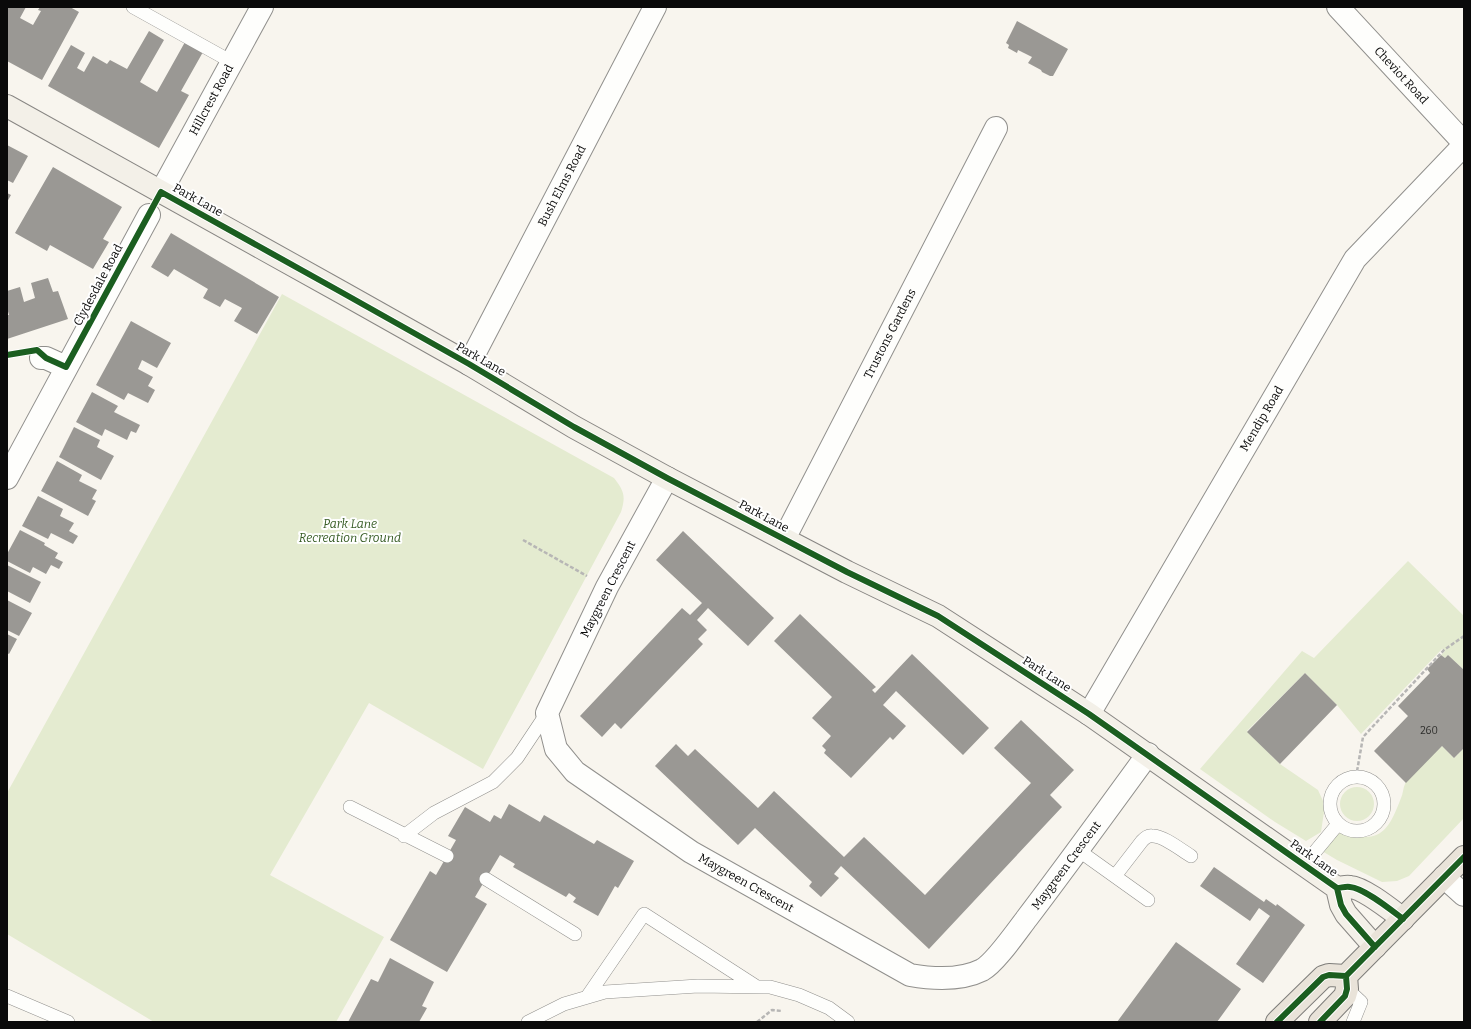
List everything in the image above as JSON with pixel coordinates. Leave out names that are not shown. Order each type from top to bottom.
[{"type":"main road","points":[[1320,1022],[1345,996],[1347,983],[1375,947],[1464,856]]},
{"type":"main road","points":[[1277,1022],[1323,978],[1329,975],[1347,983]]},
{"type":"street","name":"Hillcrest Road","points":[[161,192],[262,7]]},
{"type":"street","name":"Bush Elms Road","points":[[469,364],[655,7]]},
{"type":"street","name":"Cheviot Road","points":[[1338,7],[1464,144]]},
{"type":"street","name":"Park Lane","points":[[7,106],[469,364],[574,427],[667,478],[784,540],[938,616],[1148,754],[1338,888],[1350,887],[1361,891],[1403,919]]},
{"type":"street","name":"Trustons Gardens","points":[[784,540],[996,128]]},
{"type":"street","name":"Mendip Road","points":[[1089,714],[1355,259],[1464,144]]},
{"type":"street","name":"Clydesdale Road","points":[[7,478],[149,214]]},
{"type":"street","points":[[41,358],[46,358],[66,367]]},
{"type":"street","name":"Maygreen Crescent","points":[[667,478],[607,587],[547,713],[556,749],[575,772],[691,852],[910,975],[941,978],[971,974],[983,970],[1000,953],[1148,754]]},
{"type":"street","points":[[1444,878],[1464,895]]},
{"type":"street","name":"Park Lane","points":[[1338,888],[1341,905],[1346,914],[1375,947]]},
{"type":"lane","points":[[133,7],[232,62]]},
{"type":"lane","points":[[404,836],[434,813],[493,782],[517,758],[547,713]]},
{"type":"lane","points":[[1356,777],[1364,778],[1373,782],[1379,788],[1385,805],[1383,813],[1378,821],[1372,827],[1363,831],[1346,829],[1338,824],[1330,808],[1330,799],[1334,790],[1339,784],[1347,779],[1356,777]]},
{"type":"lane","points":[[350,807],[404,836],[447,856]]},
{"type":"lane","points":[[1304,865],[1338,824]]},
{"type":"lane","points":[[1115,876],[1146,837],[1151,836],[1164,839],[1191,856]]},
{"type":"lane","points":[[1078,850],[1148,900]]},
{"type":"lane","points":[[486,879],[575,934]]},
{"type":"lane","points":[[587,997],[644,914],[757,987]]},
{"type":"lane","points":[[1347,983],[1361,1002],[1354,1022]]},
{"type":"lane","points":[[528,1022],[564,1004],[605,992],[698,986],[770,987],[799,995],[829,1008],[848,1022]]},
{"type":"lane","points":[[7,996],[68,1022]]},
{"type":"path","points":[[523,540],[607,587]]},
{"type":"path","points":[[1356,777],[1363,737],[1444,650],[1464,636]]},
{"type":"path","points":[[757,1022],[772,1010],[786,1012]]},
{"type":"green space","name":"Park Lane Recreation Ground","points":[[282,294],[614,478],[622,490],[624,498],[621,512],[483,769],[369,703],[270,875],[384,937],[336,1022],[154,1022],[7,934],[7,793]]},
{"type":"green space","points":[[1408,561],[1464,616],[1464,670],[1448,655],[1445,658],[1441,655],[1445,651],[1442,649],[1361,734],[1337,705],[1305,673],[1247,731],[1280,764],[1318,790],[1323,801],[1324,812],[1321,832],[1306,841],[1275,822],[1200,769],[1302,651],[1314,658]]},
{"type":"green space","points":[[1442,746],[1454,758],[1464,748],[1464,818],[1409,876],[1397,881],[1382,882],[1322,851],[1336,835],[1340,833],[1364,837],[1373,836],[1386,828],[1396,811],[1407,780]]},
{"type":"green space","points":[[1354,787],[1360,787],[1364,788],[1371,794],[1374,804],[1373,811],[1367,818],[1360,821],[1354,821],[1350,820],[1343,814],[1340,807],[1340,801],[1341,797],[1347,790]]},
{"type":"building","points":[[7,7],[26,7],[20,18],[33,25],[41,11],[38,10],[40,7],[70,7],[79,12],[42,80],[7,61]]},
{"type":"building","points":[[1017,21],[1068,49],[1053,76],[1042,72],[1028,63],[1032,57],[1018,50],[1017,53],[1008,48],[1009,45],[1006,43]]},
{"type":"building","points":[[149,31],[164,40],[140,82],[157,92],[185,42],[203,52],[181,91],[189,95],[159,148],[48,86],[71,45],[85,53],[77,68],[84,72],[93,56],[107,64],[110,60],[127,69]]},
{"type":"building","points":[[7,145],[28,156],[13,183],[7,180]]},
{"type":"building","points":[[53,167],[122,207],[103,239],[109,242],[93,269],[50,245],[47,251],[15,233]]},
{"type":"building","points":[[7,193],[11,195],[7,202]]},
{"type":"building","points":[[171,233],[279,297],[257,334],[234,321],[242,308],[225,299],[220,307],[203,298],[208,289],[174,269],[168,277],[151,267]]},
{"type":"building","points":[[48,278],[53,292],[58,291],[68,319],[7,339],[7,315],[9,315],[7,308],[7,291],[20,287],[24,302],[35,298],[31,283]]},
{"type":"building","points":[[131,321],[171,343],[157,368],[142,360],[138,369],[153,377],[148,386],[155,390],[148,403],[128,393],[124,400],[96,385]]},
{"type":"building","points":[[92,392],[118,406],[114,412],[140,425],[136,433],[131,431],[127,440],[105,429],[102,436],[76,422]]},
{"type":"building","points":[[74,427],[100,440],[97,447],[114,456],[101,480],[59,457]]},
{"type":"building","points":[[57,461],[82,475],[79,481],[97,490],[92,499],[96,501],[88,516],[41,491]]},
{"type":"building","points":[[38,496],[63,509],[60,516],[74,523],[69,531],[78,536],[73,544],[51,533],[48,539],[22,526]]},
{"type":"building","points":[[20,530],[45,543],[44,545],[58,553],[55,558],[63,562],[59,569],[51,565],[46,574],[33,567],[30,573],[7,561],[7,554]]},
{"type":"building","points":[[683,531],[774,618],[748,646],[708,608],[697,620],[707,630],[698,639],[703,644],[621,729],[615,723],[602,737],[580,716],[682,608],[690,615],[702,603],[656,560]]},
{"type":"building","points":[[7,565],[41,582],[30,603],[7,591]]},
{"type":"building","points":[[7,600],[32,613],[19,636],[7,630]]},
{"type":"building","points":[[800,614],[876,687],[872,690],[875,693],[912,654],[989,728],[963,755],[896,691],[883,705],[906,726],[893,740],[890,737],[851,778],[824,753],[826,750],[822,746],[831,736],[812,718],[832,697],[774,641]]},
{"type":"building","points":[[7,634],[17,639],[9,654],[7,653]]},
{"type":"building","points":[[1441,655],[1445,658],[1448,655],[1464,670],[1464,748],[1454,758],[1442,746],[1406,783],[1374,751],[1408,716],[1398,706],[1430,673],[1427,669]]},
{"type":"building","points":[[1305,673],[1337,705],[1280,764],[1247,732]]},
{"type":"building","points":[[1021,720],[1074,770],[1050,795],[1062,807],[929,949],[841,866],[834,874],[839,878],[821,897],[809,886],[812,882],[755,828],[738,845],[655,766],[676,744],[688,756],[695,749],[758,808],[774,791],[844,857],[864,837],[925,895],[1031,783],[994,748]]},
{"type":"building","points":[[509,804],[540,822],[544,815],[594,844],[597,840],[634,861],[618,888],[615,886],[598,916],[573,902],[576,898],[569,893],[566,897],[513,867],[515,864],[500,855],[475,897],[487,904],[447,972],[390,940],[430,871],[436,875],[456,840],[448,836],[465,807],[490,822],[494,815],[501,819]]},
{"type":"building","points":[[1214,867],[1264,902],[1266,899],[1276,906],[1277,904],[1305,925],[1263,983],[1236,964],[1270,916],[1259,908],[1250,921],[1200,886]]},
{"type":"building","points":[[1176,942],[1241,989],[1217,1022],[1117,1022]]},
{"type":"building","points":[[390,958],[434,982],[422,1006],[427,1008],[419,1022],[348,1022],[371,979],[378,982]]},
{"type":"cycle path","points":[[7,355],[37,350],[46,358],[66,367],[161,192],[469,364],[574,427],[667,478],[847,572],[938,616],[1089,714],[1337,888],[1356,888],[1377,900],[1403,919]]},
{"type":"cycle path","points":[[1346,976],[1464,857]]},
{"type":"cycle path","points":[[1337,888],[1341,905],[1346,914],[1375,947]]},
{"type":"cycle path","points":[[1277,1022],[1323,977],[1329,975],[1346,976]]},
{"type":"cycle path","points":[[1320,1022],[1345,996],[1347,989],[1346,976]]}]
